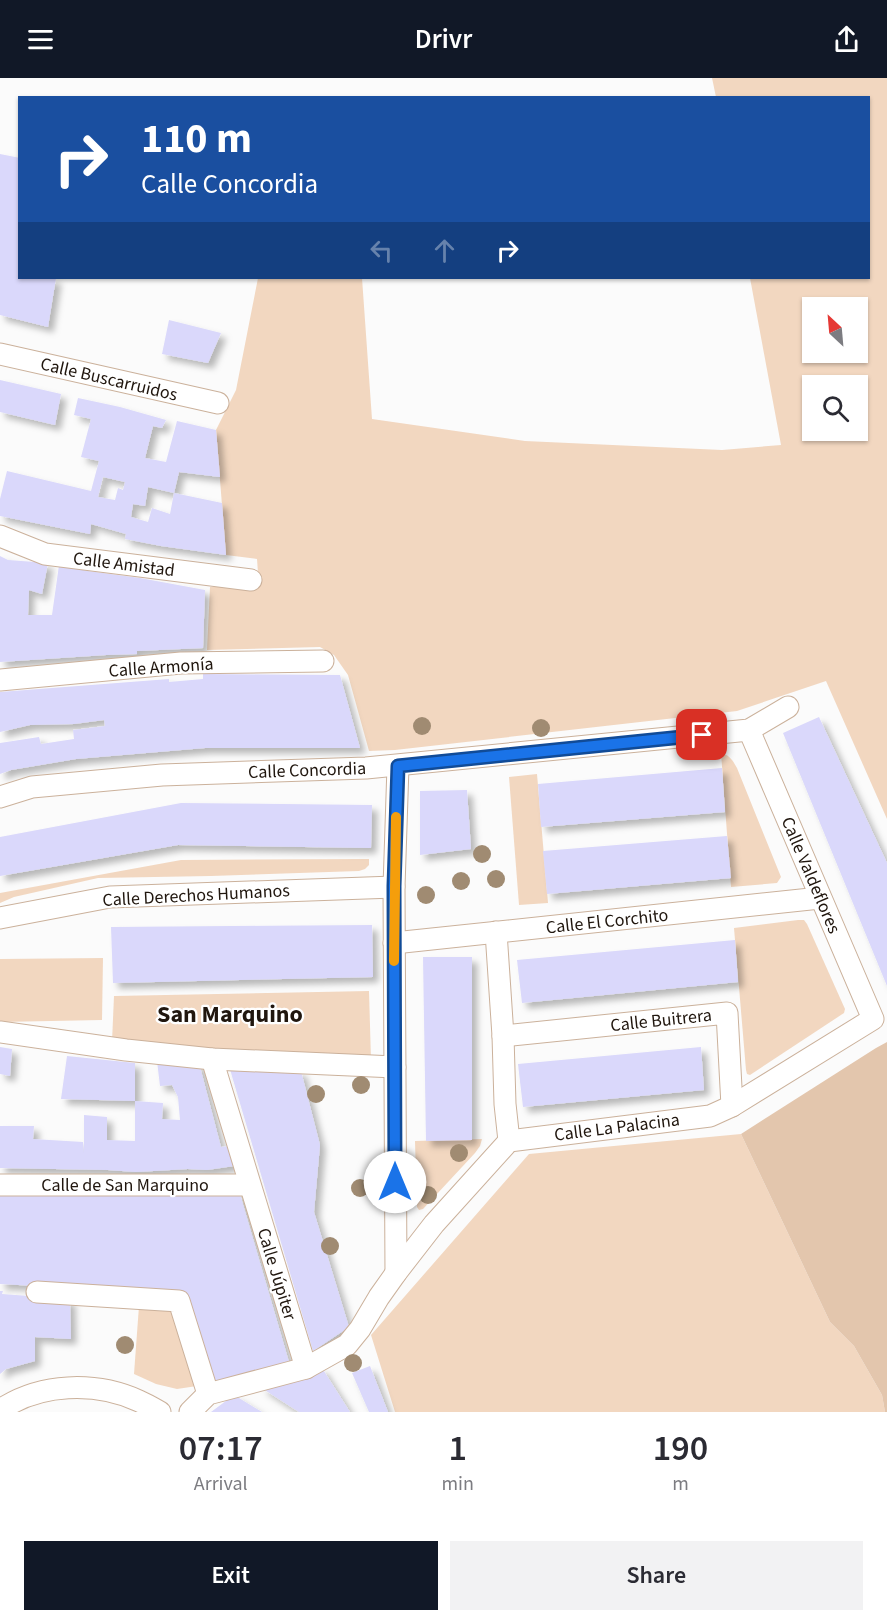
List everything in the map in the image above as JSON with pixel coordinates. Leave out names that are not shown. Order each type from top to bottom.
[{"type":"street","name":"Calle Buscarruidos","points":[[0,354],[218,403]]},
{"type":"street","name":"Calle Amistad","points":[[0,536],[45,554],[251,580]]},
{"type":"street","name":"Calle Armonía","points":[[0,680],[181,663],[323,661]]},
{"type":"street","name":"Calle Concordia","points":[[0,797],[32,787],[162,775],[398,766],[749,730],[788,707]]},
{"type":"street","name":"Calle Valdeflores","points":[[749,730],[873,1019]]},
{"type":"street","points":[[396,1273],[394,886],[398,766]]},
{"type":"street","name":"Calle Derechos Humanos","points":[[0,918],[110,897],[394,886]]},
{"type":"street","name":"Calle El Corchito","points":[[394,943],[820,898]]},
{"type":"street","points":[[190,1412],[208,1394],[306,1368],[347,1345],[396,1273],[434,1224],[509,1141],[496,932]]},
{"type":"street","name":"Calle Buitrera","points":[[503,1036],[727,1013],[732,1106]]},
{"type":"street","name":"Calle La Palacina","points":[[509,1141],[710,1116],[732,1106],[873,1019]]},
{"type":"street","points":[[0,1032],[126,1050],[212,1059],[395,1067]]},
{"type":"street","name":"Calle Júpiter","points":[[212,1059],[306,1368]]},
{"type":"street","name":"Calle de San Marquino","points":[[0,1185],[249,1185]]},
{"type":"street","points":[[37,1292],[179,1301],[208,1394]]},
{"type":"street","points":[[0,1410],[15,1400],[42,1391],[91,1387],[139,1401],[160,1412]]},
{"type":"shaded area","points":[[712,78],[887,78],[887,819],[826,681],[737,711],[395,750],[369,751],[348,675],[334,655],[320,647],[207,650],[210,587],[259,587],[257,559],[226,555],[216,430],[236,390],[258,279],[362,279],[372,419],[525,441],[722,450],[781,445],[750,279],[870,279],[870,96],[716,96]]},
{"type":"shaded area","points":[[721,753],[729,757],[737,768],[781,877],[777,883],[731,887]]},
{"type":"shaded area","points":[[537,774],[548,903],[519,905],[509,777]]},
{"type":"shaded area","points":[[369,859],[369,865],[359,871],[98,878],[14,897],[0,903],[0,893],[181,860]]},
{"type":"shaded area","points":[[804,920],[807,924],[845,1009],[844,1013],[750,1075],[746,1070],[734,928]]},
{"type":"shaded area","points":[[103,958],[102,1020],[0,1022],[0,959]]},
{"type":"shaded area","points":[[369,991],[371,1060],[112,1042],[114,996]]},
{"type":"shaded area","points":[[887,1042],[887,1412],[885,1412],[882,1395],[854,1346],[830,1322],[741,1134]]},
{"type":"shaded area","points":[[741,1134],[830,1322],[854,1346],[882,1395],[885,1412],[395,1412],[371,1335],[529,1154]]},
{"type":"shaded area","points":[[482,1139],[475,1153],[423,1209],[419,1210],[417,1207],[415,1141]]},
{"type":"shaded area","points":[[139,1306],[172,1307],[197,1386],[177,1389],[156,1384],[134,1374]]},
{"type":"building","points":[[0,154],[18,158],[18,279],[56,279],[48,327],[0,315]]},
{"type":"building","points":[[169,320],[221,333],[208,363],[162,354]]},
{"type":"building","points":[[0,380],[61,394],[55,425],[0,412]]},
{"type":"building","points":[[78,398],[166,420],[162,428],[153,426],[145,458],[166,462],[177,421],[216,430],[220,477],[179,472],[174,493],[222,503],[226,555],[125,539],[126,534],[91,524],[90,534],[0,516],[0,499],[7,471],[91,491],[99,461],[81,457],[91,419],[74,415]],"holes":[[[103,477],[125,482],[123,490],[118,488],[115,500],[98,497]],[[148,487],[174,493],[170,514],[152,508],[148,522],[131,517],[133,504],[145,506]]]},
{"type":"building","points":[[0,556],[8,560],[48,563],[42,594],[29,590],[28,615],[52,615],[59,565],[205,590],[203,648],[0,662]]},
{"type":"building","points":[[203,674],[340,675],[360,748],[205,748],[76,759],[0,774],[0,743],[39,737],[41,744],[74,739],[73,730],[105,726],[104,720],[74,724],[30,725],[0,732],[0,692],[169,679],[169,682],[203,679]]},
{"type":"building","points":[[819,717],[887,863],[887,986],[783,733]]},
{"type":"building","points":[[722,768],[725,812],[541,827],[538,784]]},
{"type":"building","points":[[467,790],[471,849],[420,855],[420,791]]},
{"type":"building","points":[[181,803],[372,805],[371,848],[178,845],[0,876],[0,837]]},
{"type":"building","points":[[727,836],[731,878],[547,894],[543,851]]},
{"type":"building","points":[[372,925],[373,977],[113,983],[111,927]]},
{"type":"building","points":[[735,940],[738,982],[522,1003],[517,960]]},
{"type":"building","points":[[423,957],[472,957],[472,1140],[426,1141]]},
{"type":"building","points":[[0,1047],[12,1049],[10,1076],[0,1074]]},
{"type":"building","points":[[701,1047],[704,1090],[523,1107],[518,1064]]},
{"type":"building","points":[[67,1056],[135,1063],[135,1101],[61,1099]]},
{"type":"building","points":[[157,1061],[199,1063],[221,1147],[230,1146],[234,1166],[207,1170],[136,1172],[0,1168],[0,1126],[34,1126],[33,1139],[83,1142],[84,1153],[84,1115],[107,1117],[107,1140],[135,1141],[135,1101],[163,1103],[162,1119],[180,1120],[178,1097],[172,1085],[160,1086]]},
{"type":"building","points":[[229,1066],[301,1071],[320,1145],[314,1212],[349,1327],[313,1351]]},
{"type":"building","points":[[239,1191],[289,1362],[213,1384],[183,1294],[0,1284],[0,1196]]},
{"type":"building","points":[[0,1291],[3,1291],[2,1294],[70,1299],[71,1339],[35,1337],[35,1361],[6,1369],[0,1374]]},
{"type":"building","points":[[370,1366],[388,1412],[369,1412],[352,1373]]},
{"type":"building","points":[[322,1368],[350,1412],[299,1412],[260,1387]]},
{"type":"building","points":[[234,1395],[262,1412],[211,1412]]},
{"type":"slow traffic","points":[[394,961],[396,817]]},
{"type":"district","name":"San Marquino","points":[[230,1014]]},
{"type":"route","points":[[395,1182],[394,886],[398,766],[702,735]]}]
